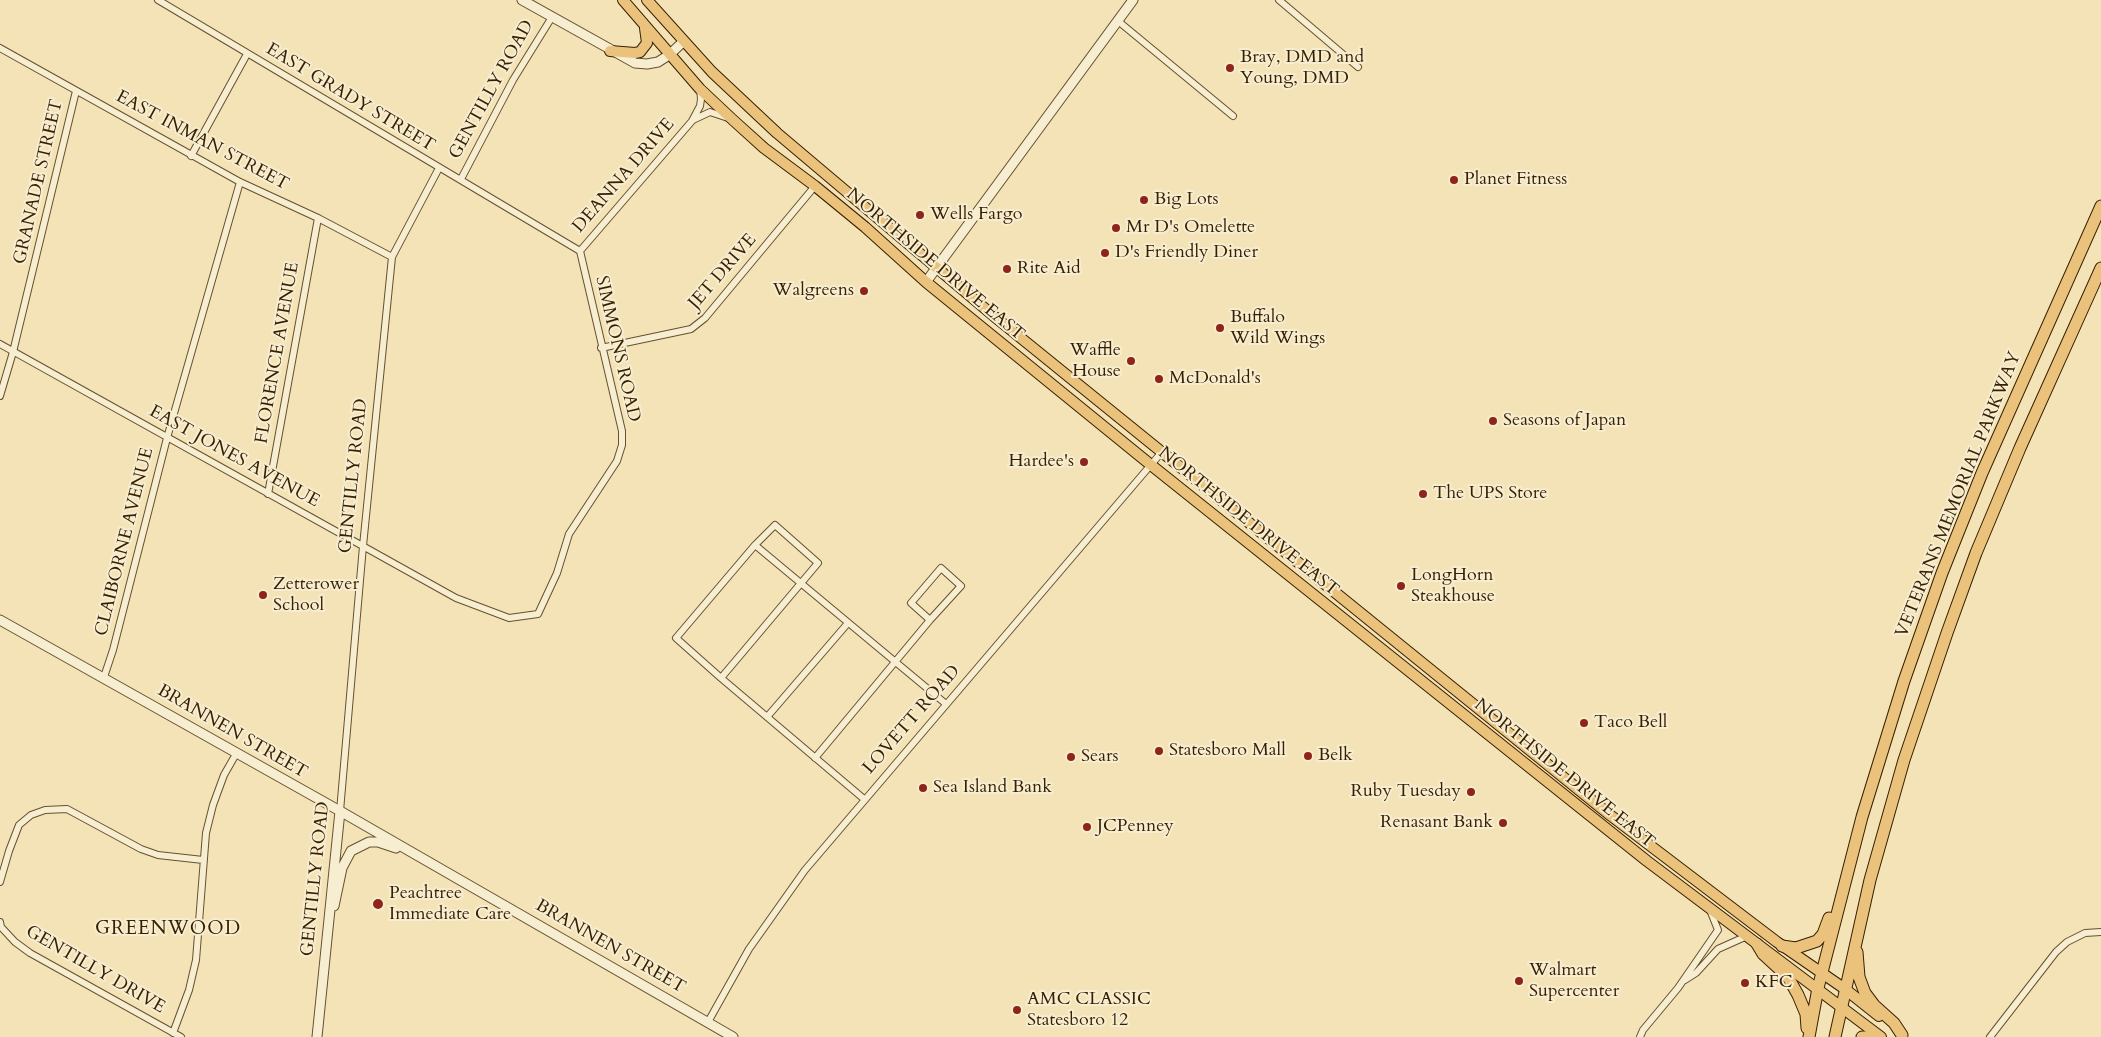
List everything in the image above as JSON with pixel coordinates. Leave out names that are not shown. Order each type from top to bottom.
[{"type":"highway","name":"VETERANS MEMORIAL PARKWAY","points":[[1809,1037],[1818,988],[1862,817],[1904,681],[1946,564],[1982,473],[2101,206]]},
{"type":"highway","points":[[1835,1037],[1870,880],[1904,760],[1947,633],[1976,553],[2020,448],[2101,268]]},
{"type":"highway","points":[[1782,946],[1796,948],[1806,946],[1817,941],[1823,934],[1867,786],[1874,777]]},
{"type":"highway","points":[[1856,939],[1859,977],[1865,993],[1904,1036]]},
{"type":"highway","points":[[1757,944],[1763,954],[1788,977],[1806,1014],[1809,1037]]},
{"type":"highway","points":[[1862,1037],[1874,1037]]},
{"type":"main road","name":"NORTHSIDE DRIVE EAST","points":[[623,0],[644,27],[700,89],[733,120],[764,148],[815,186],[891,249],[926,282],[1151,465],[1640,856],[1881,1037]]},
{"type":"main road","name":"NORTHSIDE DRIVE EAST","points":[[647,0],[712,72],[777,133],[1161,453],[1610,815],[1782,946],[1845,988],[1904,1036]]},
{"type":"main road","points":[[610,50],[640,52],[647,43],[644,27]]},
{"type":"street","name":"EAST GRADY STREET","points":[[158,0],[580,251]]},
{"type":"street","points":[[522,0],[627,60],[642,64],[658,62],[684,41]]},
{"type":"street","points":[[926,282],[1133,0]]},
{"type":"street","points":[[1279,0],[1358,67]]},
{"type":"street","name":"GENTILLY ROAD","points":[[461,179],[514,80],[552,17]]},
{"type":"street","points":[[1118,21],[1233,116]]},
{"type":"street","name":"EAST INMAN STREET","points":[[0,48],[191,156],[240,182],[318,218],[392,257]]},
{"type":"street","points":[[191,156],[247,54]]},
{"type":"street","name":"DEANNA DRIVE","points":[[580,251],[692,121],[700,106],[700,89]]},
{"type":"street","name":"GRANADE STREET","points":[[0,396],[13,352],[76,91]]},
{"type":"street","name":"DEANNA DRIVE","points":[[692,121],[710,112],[733,120]]},
{"type":"street","name":"GENTILLY ROAD","points":[[317,1037],[392,257],[439,168]]},
{"type":"street","name":"CLAIBORNE AVENUE","points":[[104,677],[113,650],[167,438],[240,182]]},
{"type":"street","name":"JET DRIVE","points":[[601,348],[691,330],[705,318],[815,186]]},
{"type":"street","name":"FLORENCE AVENUE","points":[[268,494],[318,218]]},
{"type":"street","name":"SIMMONS ROAD","points":[[509,618],[538,614],[556,572],[569,534],[617,461],[622,444],[622,431],[601,348],[580,251]]},
{"type":"street","name":"EAST JONES AVENUE","points":[[0,344],[456,598],[509,618]]},
{"type":"street","name":"LOVETT ROAD","points":[[708,1022],[749,949],[805,870],[1161,453]]},
{"type":"street","points":[[721,678],[818,563],[775,525],[755,545],[676,638],[721,678],[864,799]]},
{"type":"street","points":[[755,545],[946,704]]},
{"type":"street","points":[[815,758],[894,662],[961,586],[940,568],[911,603],[930,620]]},
{"type":"street","name":"BRANNEN STREET","points":[[0,620],[104,677],[734,1037]]},
{"type":"street","points":[[767,717],[848,623]]},
{"type":"street","points":[[173,1033],[189,990],[196,960],[206,833],[213,805],[224,775],[236,754]]},
{"type":"street","points":[[0,882],[19,825],[31,816],[45,810],[67,809],[141,849],[158,855],[203,860]]},
{"type":"street","points":[[325,950],[342,868],[350,851],[362,844],[378,842],[414,854]]},
{"type":"street","points":[[1640,1037],[1643,1030],[1682,982],[1718,930],[1709,907]]},
{"type":"street","name":"GENTILLY DRIVE","points":[[0,922],[1,927],[15,942],[30,953],[180,1037]]},
{"type":"street","points":[[1990,1037],[2056,952],[2067,942],[2085,934],[2101,932]]},
{"type":"street","points":[[1682,982],[1696,973],[1718,949],[1747,936]]},
{"type":"place","name":"Bray, DMD and Young, DMD","points":[[1230,68]]},
{"type":"place","name":"Planet Fitness","points":[[1454,180]]},
{"type":"place","name":"Big Lots","points":[[1144,200]]},
{"type":"place","name":"Wells Fargo","points":[[920,215]]},
{"type":"place","name":"Mr D's Omelette","points":[[1116,228]]},
{"type":"place","name":"D's Friendly Diner","points":[[1105,253]]},
{"type":"place","name":"Rite Aid","points":[[1007,269]]},
{"type":"place","name":"Walgreens","points":[[864,291]]},
{"type":"place","name":"Buffalo Wild Wings","points":[[1220,328]]},
{"type":"place","name":"Waffle House","points":[[1131,361]]},
{"type":"place","name":"McDonald's","points":[[1159,379]]},
{"type":"place","name":"Seasons of Japan","points":[[1493,421]]},
{"type":"place","name":"Hardee's","points":[[1084,462]]},
{"type":"place","name":"The UPS Store","points":[[1423,494]]},
{"type":"place","name":"LongHorn Steakhouse","points":[[1401,586]]},
{"type":"place","name":"Zetterower School","points":[[263,595]]},
{"type":"place","name":"Taco Bell","points":[[1584,723]]},
{"type":"place","name":"Statesboro Mall","points":[[1159,751]]},
{"type":"place","name":"Belk","points":[[1308,756]]},
{"type":"place","name":"Sears","points":[[1071,757]]},
{"type":"place","name":"Sea Island Bank","points":[[923,788]]},
{"type":"place","name":"Ruby Tuesday","points":[[1471,792]]},
{"type":"place","name":"Renasant Bank","points":[[1503,823]]},
{"type":"place","name":"JCPenney","points":[[1087,827]]},
{"type":"place","name":"Peachtree Immediate Care","points":[[378,904]]},
{"type":"place","name":"Walmart Supercenter","points":[[1519,981]]},
{"type":"place","name":"KFC","points":[[1745,983]]},
{"type":"place","name":"AMC CLASSIC Statesboro 12","points":[[1017,1010]]},
{"type":"district","name":"GREENWOOD","points":[[168,930]]}]
